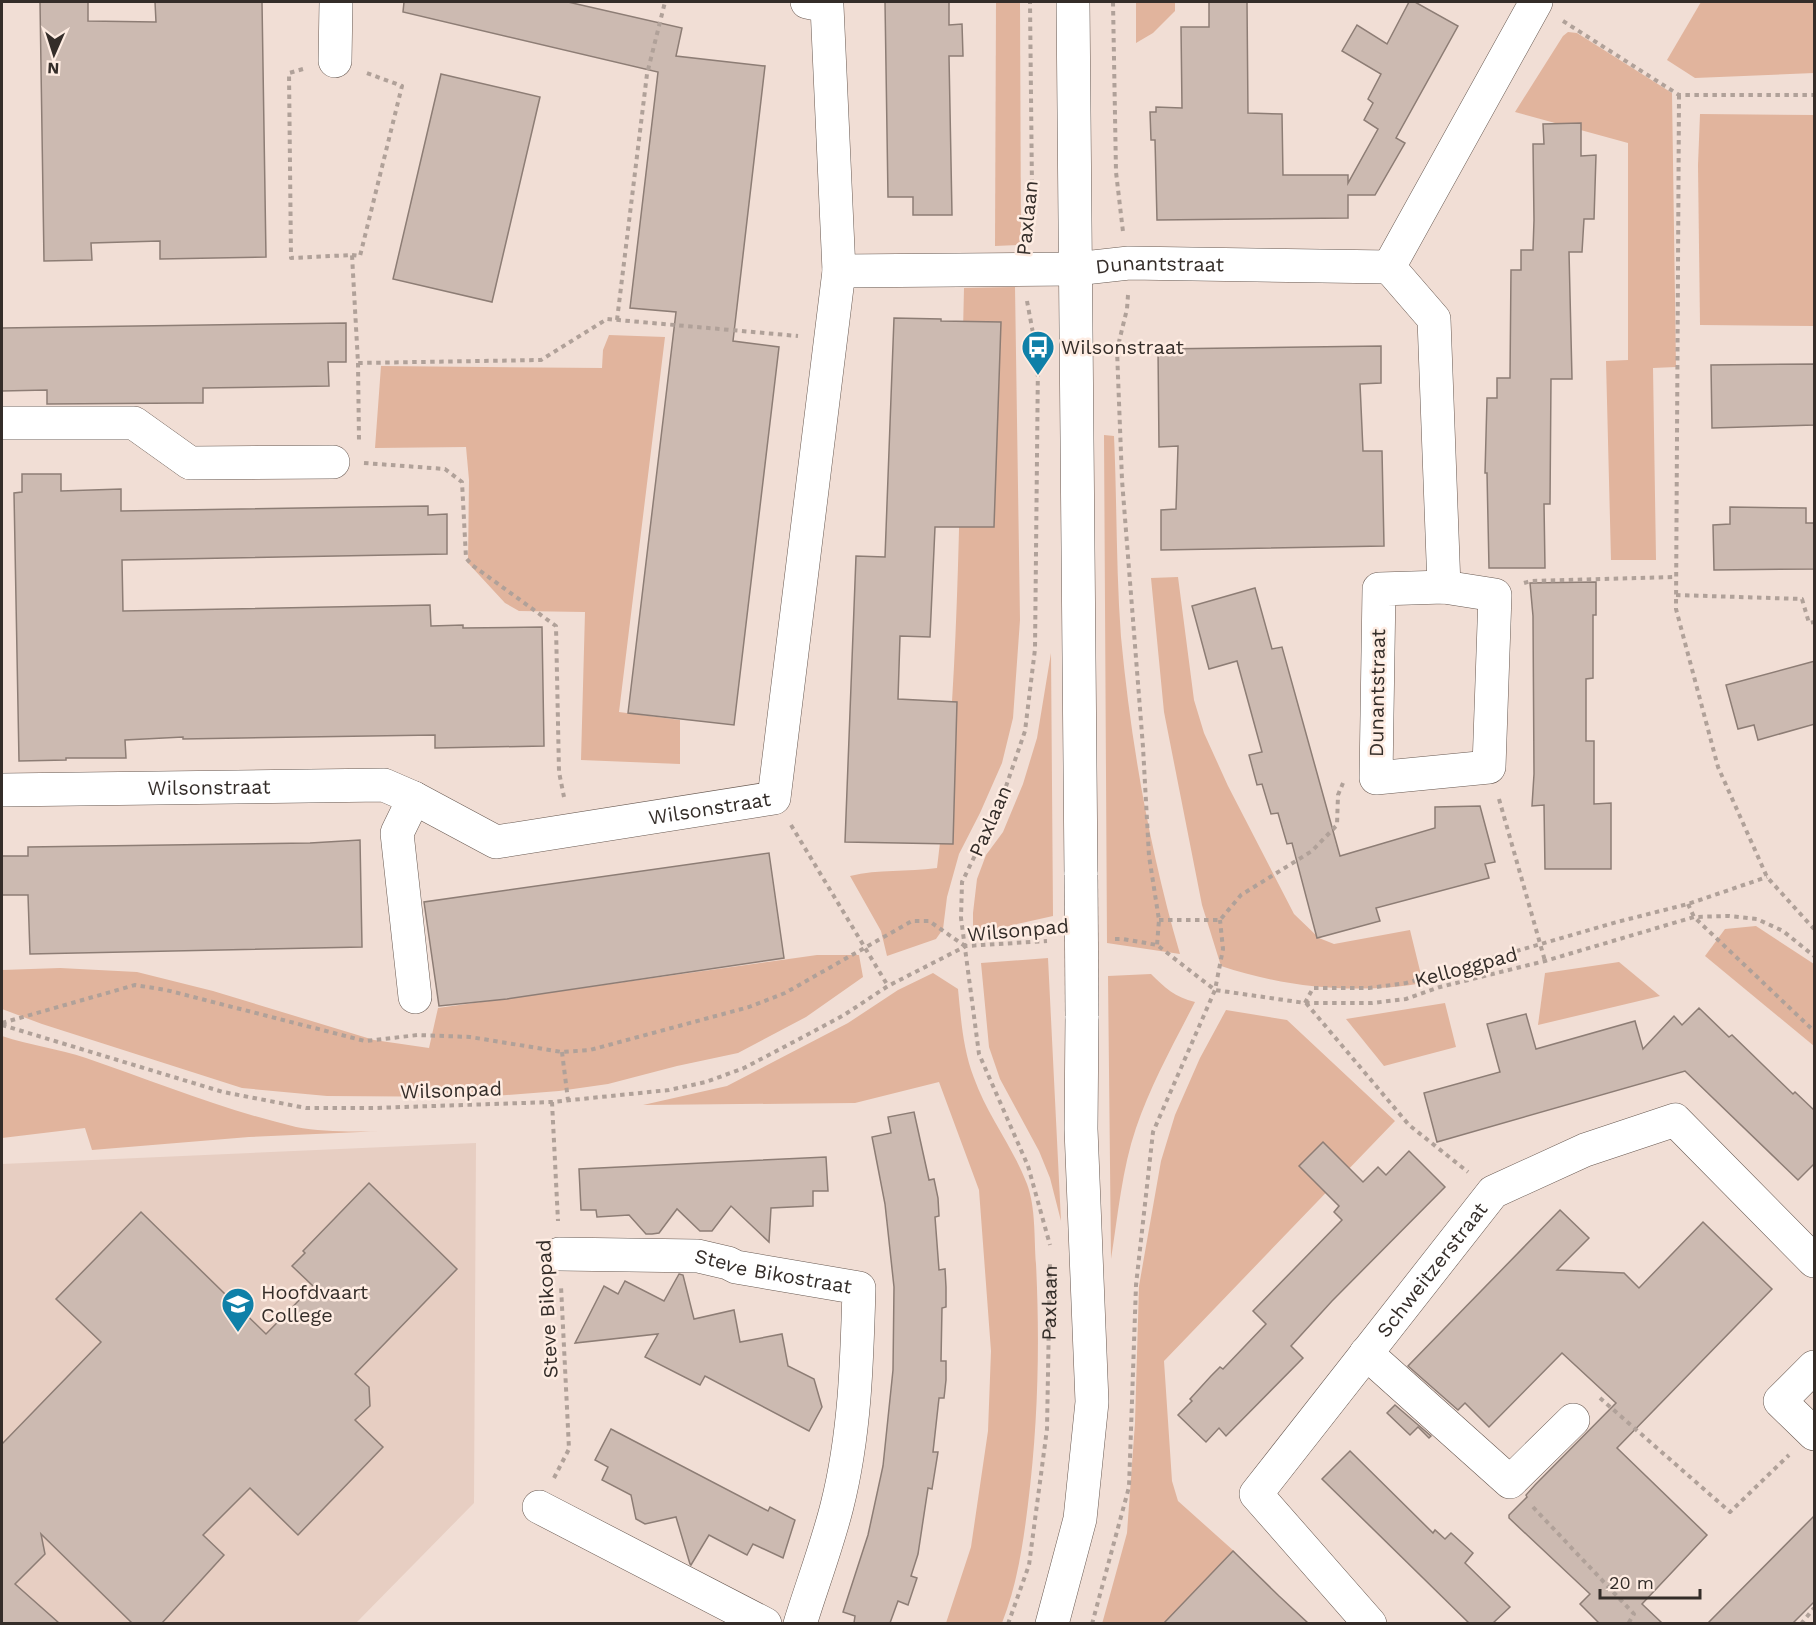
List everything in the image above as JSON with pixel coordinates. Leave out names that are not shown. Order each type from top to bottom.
[{"type":"street","points":[[335,61],[336,2]]},
{"type":"street","name":"Wilsonstraat","points":[[2,790],[384,785],[414,798],[496,842],[774,798],[839,271],[827,6],[807,2]]},
{"type":"street","name":"Paxlaan","points":[[1052,1623],[1080,1519],[1092,1402],[1081,1129],[1081,875],[1072,2]]},
{"type":"street","points":[[1444,587],[1434,319],[1389,267],[1526,5]]},
{"type":"street","name":"Dunantstraat","points":[[1075,269],[1129,263],[1389,267]]},
{"type":"street","points":[[839,271],[1075,269]]},
{"type":"street","points":[[2,423],[134,423],[190,463],[346,462]]},
{"type":"street","name":"Dunantstraat","points":[[1489,767],[1376,778],[1379,589],[1444,587],[1495,595]]},
{"type":"street","points":[[1489,767],[1495,595]]},
{"type":"street","points":[[414,798],[397,833],[415,997]]},
{"type":"street","name":"Schweitzerstraat","points":[[1370,1623],[1256,1494],[1493,1192],[1585,1150],[1675,1120],[1815,1261]]},
{"type":"street","name":"Steve Bikostraat","points":[[559,1254],[698,1256],[736,1267],[859,1288],[856,1389],[846,1456],[837,1506],[800,1623]]},
{"type":"street","points":[[1366,1353],[1510,1482],[1573,1420]]},
{"type":"street","points":[[1813,1433],[1780,1401],[1815,1367]]},
{"type":"street","points":[[539,1507],[765,1623]]},
{"type":"path","points":[[617,320],[647,74],[665,2]]},
{"type":"path","name":"Paxlaan","points":[[1030,2],[1032,189],[1024,222],[1022,269],[1038,360],[1035,649],[1025,731],[1000,804],[962,882],[961,918],[978,1054],[1028,1166],[1050,1246]]},
{"type":"path","points":[[1113,2],[1116,172],[1129,263],[1127,309],[1117,350],[1122,480],[1143,747],[1149,856],[1159,920],[1157,945]]},
{"type":"path","points":[[1526,5],[1562,20],[1679,95],[1815,95]]},
{"type":"path","points":[[335,61],[402,86],[360,256],[291,258],[289,73],[335,61]]},
{"type":"path","points":[[1679,95],[1676,609],[1718,767],[1767,877],[1815,929]]},
{"type":"path","points":[[352,255],[357,363],[346,462],[445,469],[462,482],[466,558],[472,565],[556,626],[559,772],[570,831]]},
{"type":"path","points":[[357,363],[541,360],[607,319],[830,339]]},
{"type":"path","points":[[1495,595],[1531,581],[1676,577]]},
{"type":"path","points":[[1676,596],[1802,599],[1809,623],[1815,622]]},
{"type":"path","points":[[1489,767],[1545,961]]},
{"type":"path","points":[[1092,1623],[1129,1487],[1137,1285],[1153,1132],[1215,990],[1223,949],[1220,920],[1241,895],[1312,851],[1338,825],[1338,795],[1344,779],[1376,778]]},
{"type":"path","points":[[774,798],[888,986]]},
{"type":"path","points":[[1493,1192],[1409,1125],[1305,1003],[1313,988],[1368,988],[1406,983],[1688,904],[1767,877]]},
{"type":"path","points":[[1688,904],[1694,917],[1815,1031]]},
{"type":"path","name":"Kelloggpad","points":[[1112,939],[1157,945],[1215,990],[1305,1003],[1372,1003],[1406,999],[1440,987],[1545,961],[1694,917],[1729,916],[1757,919],[1783,931],[1815,956]]},
{"type":"path","points":[[1159,920],[1220,920]]},
{"type":"path","points":[[2,1024],[135,985],[166,990],[365,1041],[418,1035],[470,1037],[562,1052],[590,1050],[750,1007],[785,993],[912,921],[929,921],[966,946]]},
{"type":"path","name":"Wilsonpad","points":[[2,1024],[223,1092],[306,1108],[552,1102],[669,1090],[706,1082],[744,1068],[804,1037],[844,1015],[888,986],[966,946],[1058,940]]},
{"type":"path","points":[[1807,949],[1815,945]]},
{"type":"path","points":[[562,1052],[568,1100]]},
{"type":"path","name":"Steve Bikopad","points":[[539,1507],[569,1449],[552,1102]]},
{"type":"path","name":"Paxlaan","points":[[1008,1623],[1029,1565],[1047,1429],[1050,1257]]},
{"type":"path","points":[[1573,1420],[1598,1396],[1730,1512],[1813,1433]]},
{"type":"path","points":[[1510,1482],[1634,1614],[1628,1623]]},
{"type":"path","points":[[1801,1623],[1815,1608]]},
{"type":"shaded area","points":[[996,2],[1020,2],[1021,245],[995,246]]},
{"type":"shaded area","points":[[1136,2],[1175,2],[1175,11],[1153,33],[1136,43]]},
{"type":"shaded area","points":[[1701,2],[1814,2],[1814,73],[1695,78],[1667,60]]},
{"type":"shaded area","points":[[1568,32],[1577,33],[1672,93],[1676,367],[1653,368],[1656,560],[1611,560],[1606,361],[1628,360],[1628,143],[1515,112],[1563,36]]},
{"type":"shaded area","points":[[1700,114],[1814,115],[1814,326],[1700,325],[1698,165]]},
{"type":"shaded area","points":[[1015,287],[1020,620],[1013,718],[1002,763],[959,854],[947,897],[943,929],[936,939],[887,956],[881,931],[850,876],[872,872],[937,868],[951,724],[955,651],[964,288]]},
{"type":"shaded area","points":[[609,335],[665,337],[619,712],[680,720],[680,764],[581,760],[585,612],[519,611],[505,603],[468,563],[469,480],[466,447],[375,448],[381,366],[602,368],[603,350]]},
{"type":"shaded area","points":[[1104,435],[1114,436],[1119,612],[1130,717],[1151,837],[1180,954],[1107,943]]},
{"type":"shaded area","points":[[1178,577],[1194,700],[1204,733],[1228,786],[1294,914],[1319,938],[1334,944],[1410,930],[1423,983],[1398,987],[1321,987],[1270,979],[1221,966],[1202,905],[1164,712],[1151,578]]},
{"type":"shaded area","points":[[1051,653],[1053,916],[973,934],[977,879],[986,855],[1003,832],[1023,784],[1037,738]]},
{"type":"shaded area","points":[[1756,926],[1814,964],[1814,1046],[1705,956],[1725,929]]},
{"type":"shaded area","points":[[817,955],[859,955],[863,977],[806,1017],[738,1053],[608,1084],[559,1091],[482,1097],[327,1096],[242,1088],[2,1009],[2,970],[60,968],[137,972],[213,991],[374,1040],[429,1048],[438,1008]]},
{"type":"shaded area","points":[[1048,958],[1061,1221],[1050,1178],[1039,1151],[1000,1079],[989,1047],[981,963]]},
{"type":"shaded area","points":[[1619,962],[1660,996],[1538,1025],[1545,973]]},
{"type":"shaded area","points":[[933,973],[958,989],[963,1034],[970,1067],[979,1092],[1021,1170],[1030,1193],[1033,1213],[1038,1324],[1034,1444],[1022,1550],[1012,1594],[1002,1623],[946,1623],[971,1547],[988,1431],[991,1351],[979,1190],[939,1082],[855,1103],[643,1105],[727,1086],[848,1023],[898,990]]},
{"type":"shaded area","points":[[1151,974],[1171,991],[1195,1002],[1156,1080],[1136,1128],[1124,1176],[1111,1259],[1108,976]]},
{"type":"shaded area","points":[[1445,1003],[1456,1047],[1384,1066],[1346,1019]]},
{"type":"shaded area","points":[[1226,1010],[1287,1020],[1395,1121],[1164,1361],[1172,1481],[1178,1501],[1235,1552],[1169,1623],[1102,1624],[1127,1533],[1135,1423],[1139,1286],[1161,1161],[1175,1115],[1200,1058]]},
{"type":"shaded area","points":[[2,1036],[86,1058],[216,1104],[296,1127],[317,1130],[383,1131],[249,1137],[92,1150],[85,1128],[2,1138]]},
{"type":"shaded area","name":"Hoofdvaart College","points":[[476,1143],[474,1503],[356,1623],[2,1623],[2,1164]]},
{"type":"building","points":[[40,2],[88,2],[88,21],[156,22],[155,2],[262,2],[266,257],[160,259],[160,241],[91,243],[92,260],[44,261]]},
{"type":"building","points":[[404,2],[568,2],[682,28],[676,56],[765,66],[733,341],[779,347],[734,725],[628,713],[676,312],[630,308],[658,72],[403,12]]},
{"type":"building","points":[[885,2],[949,2],[949,25],[962,24],[963,56],[949,56],[952,215],[913,215],[913,197],[888,197]]},
{"type":"building","points":[[1209,2],[1247,2],[1248,113],[1282,114],[1283,175],[1348,175],[1348,183],[1378,129],[1364,120],[1373,103],[1368,99],[1381,74],[1342,51],[1357,25],[1387,44],[1409,2],[1415,2],[1458,26],[1396,138],[1405,143],[1375,195],[1348,195],[1348,218],[1157,220],[1155,140],[1151,140],[1150,112],[1156,112],[1156,107],[1182,108],[1181,27],[1209,27]]},
{"type":"building","points":[[441,74],[540,97],[492,302],[393,279]]},
{"type":"building","points":[[1581,123],[1581,156],[1596,155],[1594,219],[1584,219],[1582,252],[1569,252],[1572,379],[1551,379],[1550,504],[1544,504],[1545,568],[1489,568],[1487,473],[1485,473],[1487,398],[1497,398],[1497,378],[1510,378],[1511,270],[1521,270],[1521,250],[1533,250],[1533,144],[1544,144],[1543,124]]},
{"type":"building","points":[[894,318],[1001,322],[994,527],[935,527],[930,637],[900,636],[898,699],[957,702],[953,844],[845,842],[856,556],[885,557]]},
{"type":"building","points":[[346,323],[346,362],[328,362],[329,386],[203,388],[203,403],[47,404],[47,390],[2,391],[2,328]]},
{"type":"building","points":[[1381,346],[1381,383],[1360,384],[1363,451],[1382,451],[1384,546],[1161,550],[1161,510],[1176,509],[1178,446],[1159,447],[1158,349]]},
{"type":"building","points":[[1815,364],[1815,425],[1712,428],[1711,365]]},
{"type":"building","points":[[22,474],[61,474],[61,491],[121,489],[121,511],[428,506],[428,515],[447,514],[447,554],[122,560],[123,611],[430,605],[431,626],[542,627],[544,746],[435,748],[435,735],[183,739],[183,737],[125,740],[126,758],[19,761],[14,493],[22,492]]},
{"type":"building","points":[[1730,507],[1806,508],[1806,523],[1815,523],[1815,569],[1714,570],[1713,525],[1730,524]]},
{"type":"building","points":[[1596,582],[1596,615],[1593,615],[1593,678],[1586,679],[1586,741],[1594,741],[1594,804],[1611,803],[1611,869],[1545,869],[1544,805],[1532,806],[1534,774],[1533,616],[1530,583]]},
{"type":"building","points":[[1255,588],[1272,649],[1282,647],[1340,856],[1435,828],[1435,807],[1480,806],[1495,862],[1485,864],[1489,878],[1376,908],[1380,921],[1317,938],[1292,843],[1287,844],[1278,813],[1271,814],[1262,784],[1257,785],[1249,755],[1262,752],[1237,661],[1209,669],[1192,606]]},
{"type":"building","points":[[1815,661],[1815,724],[1758,740],[1754,725],[1738,729],[1726,685]]},
{"type":"building","points":[[360,840],[362,947],[30,954],[28,895],[2,895],[2,856],[28,856],[28,847],[310,843]]},
{"type":"building","points":[[769,853],[784,958],[507,999],[439,1006],[424,902]]},
{"type":"building","points":[[1699,1008],[1729,1037],[1732,1035],[1793,1094],[1795,1092],[1815,1111],[1815,1163],[1798,1180],[1685,1071],[1437,1142],[1424,1093],[1500,1072],[1487,1024],[1526,1014],[1536,1049],[1635,1021],[1643,1049],[1674,1016],[1682,1025]]},
{"type":"building","points":[[914,1112],[929,1180],[934,1179],[938,1198],[939,1216],[935,1217],[939,1270],[945,1269],[946,1307],[942,1308],[941,1361],[946,1361],[946,1380],[944,1398],[939,1398],[933,1452],[938,1452],[932,1489],[928,1488],[918,1554],[911,1576],[917,1578],[908,1605],[898,1601],[890,1623],[854,1623],[855,1616],[843,1612],[868,1535],[883,1466],[893,1370],[894,1287],[885,1204],[872,1137],[891,1133],[888,1117]]},
{"type":"building","points":[[1323,1142],[1363,1182],[1378,1167],[1386,1175],[1409,1151],[1445,1187],[1332,1301],[1291,1346],[1303,1358],[1226,1436],[1219,1428],[1206,1442],[1178,1415],[1211,1376],[1220,1367],[1223,1369],[1266,1324],[1253,1311],[1342,1220],[1334,1212],[1339,1206],[1299,1166]]},
{"type":"building","points":[[826,1157],[828,1191],[813,1191],[813,1206],[771,1208],[769,1242],[731,1206],[712,1231],[700,1231],[677,1209],[659,1233],[652,1234],[646,1234],[629,1215],[597,1217],[596,1210],[581,1210],[579,1169]]},
{"type":"building","points":[[369,1183],[457,1269],[355,1374],[369,1387],[370,1406],[355,1420],[383,1447],[298,1535],[250,1488],[203,1535],[224,1555],[162,1623],[132,1623],[41,1534],[45,1554],[15,1584],[59,1623],[2,1623],[2,1444],[101,1342],[56,1299],[141,1212],[266,1334],[313,1286],[292,1266],[305,1253],[303,1251]]},
{"type":"building","points":[[1560,1210],[1589,1238],[1557,1270],[1624,1273],[1639,1288],[1703,1222],[1772,1289],[1617,1448],[1707,1535],[1642,1604],[1662,1623],[1599,1623],[1580,1604],[1590,1594],[1509,1518],[1509,1515],[1527,1497],[1526,1495],[1535,1485],[1616,1403],[1562,1353],[1489,1427],[1465,1403],[1458,1410],[1408,1366]]},
{"type":"building","points":[[679,1274],[683,1275],[694,1319],[734,1310],[740,1342],[782,1334],[788,1366],[814,1379],[822,1407],[809,1431],[705,1376],[700,1385],[645,1357],[658,1334],[575,1343],[604,1286],[618,1294],[625,1281],[664,1301]]},
{"type":"building","points":[[1395,1405],[1431,1436],[1429,1438],[1418,1427],[1410,1435],[1387,1413]]},
{"type":"building","points":[[611,1429],[768,1511],[770,1507],[795,1520],[783,1558],[753,1544],[747,1555],[709,1535],[691,1565],[676,1517],[645,1524],[636,1519],[631,1495],[602,1480],[608,1467],[595,1460]]},
{"type":"building","points":[[1350,1451],[1433,1533],[1435,1530],[1445,1539],[1451,1533],[1473,1553],[1465,1563],[1510,1607],[1493,1623],[1469,1623],[1322,1479]]},
{"type":"building","points":[[1815,1515],[1815,1601],[1793,1623],[1708,1623]]},
{"type":"building","points":[[1233,1551],[1279,1596],[1308,1623],[1164,1623]]},
{"type":"place","name":"Wilsonstraat","points":[[1038,376]]},
{"type":"place","name":"Hoofdvaart College","points":[[238,1333]]}]
